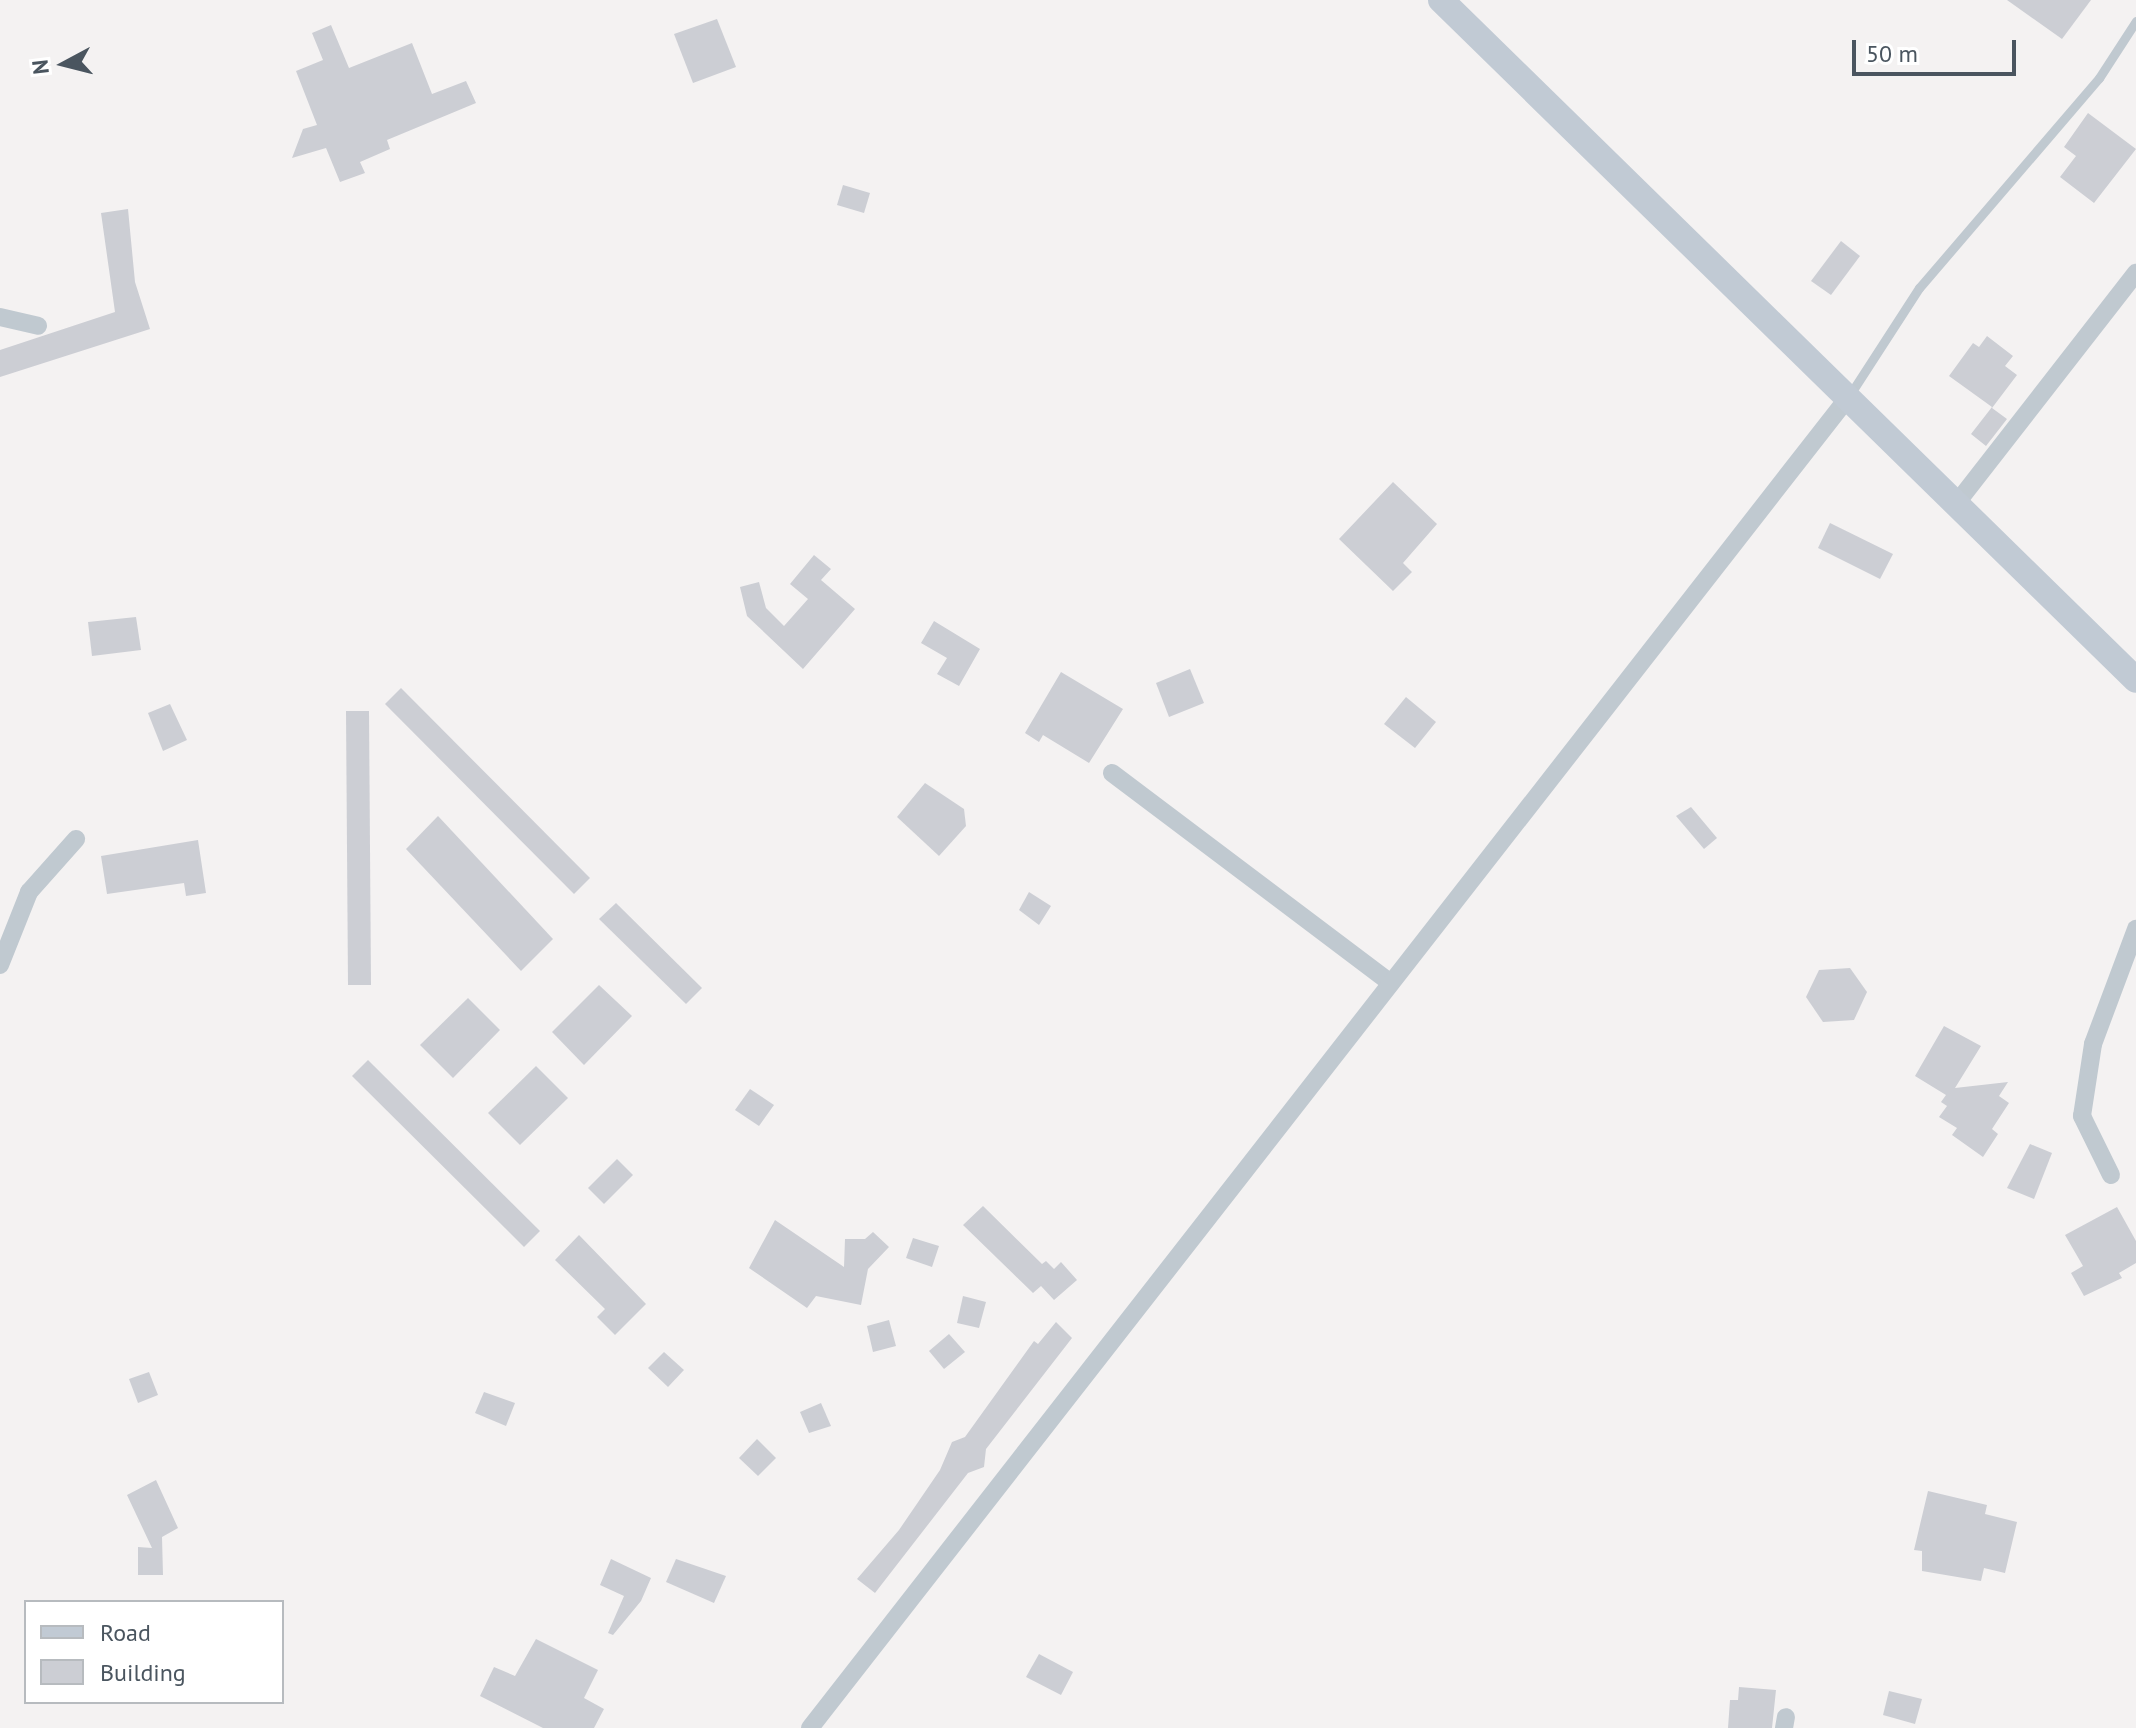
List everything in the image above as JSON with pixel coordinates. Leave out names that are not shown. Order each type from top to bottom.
[{"type":"street","points":[[1441,0],[2136,680]]},
{"type":"street","points":[[1956,504],[2136,273]]},
{"type":"street","points":[[0,317],[38,326]]},
{"type":"street","points":[[810,1728],[1847,399]]},
{"type":"street","points":[[1112,773],[1391,983]]},
{"type":"street","points":[[0,965],[29,892],[76,839]]},
{"type":"street","points":[[2111,1175],[2082,1116],[2093,1044],[2136,929]]},
{"type":"lane","points":[[1847,399],[1919,288],[2099,78],[2136,21]]},
{"type":"building","points":[[2007,0],[2091,0],[2062,39]]},
{"type":"building","points":[[717,19],[736,67],[693,83],[674,34]]},
{"type":"building","points":[[331,25],[349,68],[412,43],[432,94],[466,81],[476,103],[387,140],[390,149],[360,162],[365,173],[340,182],[326,148],[292,158],[303,129],[317,125],[296,71],[323,60],[312,33]]},
{"type":"building","points":[[2088,113],[2136,149],[2094,203],[2060,177],[2076,156],[2064,147]]},
{"type":"building","points":[[843,185],[870,193],[864,213],[837,205]]},
{"type":"building","points":[[128,209],[135,282],[150,329],[0,377],[0,350],[115,312],[101,213]]},
{"type":"building","points":[[1841,241],[1860,256],[1831,295],[1811,281]]},
{"type":"building","points":[[1987,336],[2013,356],[2005,366],[2017,375],[1992,408],[2007,419],[1986,446],[1971,434],[1992,407],[1949,376],[1973,343],[1979,347]]},
{"type":"building","points":[[1393,482],[1437,524],[1403,563],[1412,572],[1393,591],[1339,539]]},
{"type":"building","points":[[1830,523],[1893,554],[1880,579],[1818,548]]},
{"type":"building","points":[[814,555],[831,569],[821,580],[855,609],[803,669],[747,616],[740,587],[759,582],[766,608],[784,626],[808,599],[790,584]]},
{"type":"building","points":[[136,617],[141,650],[92,656],[88,622]]},
{"type":"building","points":[[934,621],[980,649],[959,686],[937,674],[947,658],[921,643]]},
{"type":"building","points":[[1190,669],[1204,703],[1169,717],[1156,683]]},
{"type":"building","points":[[1061,672],[1123,709],[1089,763],[1043,735],[1039,742],[1025,733]]},
{"type":"building","points":[[401,688],[590,878],[574,894],[385,704]]},
{"type":"building","points":[[1406,697],[1436,722],[1415,748],[1384,724]]},
{"type":"building","points":[[170,704],[187,740],[163,751],[148,713]]},
{"type":"building","points":[[346,711],[369,711],[371,985],[348,985]]},
{"type":"building","points":[[925,783],[964,809],[966,826],[939,856],[897,817]]},
{"type":"building","points":[[1691,807],[1717,838],[1704,849],[1676,816]]},
{"type":"building","points":[[438,816],[553,939],[521,971],[406,849]]},
{"type":"building","points":[[198,840],[206,893],[186,896],[184,883],[107,894],[101,856]]},
{"type":"building","points":[[1029,892],[1051,906],[1039,925],[1019,910]]},
{"type":"building","points":[[616,903],[702,988],[686,1004],[599,919]]},
{"type":"building","points":[[1850,968],[1867,992],[1854,1020],[1823,1022],[1806,997],[1819,970]]},
{"type":"building","points":[[599,985],[632,1016],[584,1065],[552,1032]]},
{"type":"building","points":[[468,998],[500,1030],[453,1078],[420,1045]]},
{"type":"building","points":[[1944,1026],[1981,1046],[1955,1088],[2008,1082],[1999,1096],[2009,1103],[1992,1129],[1998,1134],[1983,1157],[1952,1135],[1957,1128],[1939,1117],[1947,1106],[1941,1102],[1946,1095],[1915,1076]]},
{"type":"building","points":[[368,1060],[540,1231],[524,1247],[352,1076]]},
{"type":"building","points":[[536,1066],[568,1098],[520,1145],[488,1113]]},
{"type":"building","points":[[750,1089],[774,1105],[759,1126],[735,1110]]},
{"type":"building","points":[[2030,1144],[2052,1153],[2034,1199],[2007,1188]]},
{"type":"building","points":[[617,1159],[633,1175],[604,1204],[588,1188]]},
{"type":"building","points":[[983,1206],[1042,1264],[1046,1261],[1054,1269],[1061,1262],[1077,1280],[1054,1300],[1041,1286],[1033,1293],[963,1225]]},
{"type":"building","points":[[2117,1207],[2136,1241],[2136,1263],[2119,1273],[2122,1278],[2084,1296],[2071,1273],[2083,1266],[2065,1235]]},
{"type":"building","points":[[775,1220],[844,1267],[845,1239],[865,1239],[873,1232],[889,1247],[868,1269],[861,1305],[816,1296],[807,1308],[749,1268]]},
{"type":"building","points":[[579,1235],[646,1304],[615,1335],[597,1317],[605,1309],[555,1260]]},
{"type":"building","points":[[913,1238],[939,1246],[932,1267],[906,1258]]},
{"type":"building","points":[[963,1296],[986,1302],[979,1328],[957,1323]]},
{"type":"building","points":[[889,1320],[896,1346],[873,1352],[867,1326]]},
{"type":"building","points":[[1056,1322],[1072,1338],[986,1449],[984,1467],[968,1473],[875,1593],[857,1579],[899,1530],[940,1470],[952,1442],[965,1437],[1034,1341],[1038,1344]]},
{"type":"building","points":[[949,1334],[965,1352],[944,1369],[929,1351]]},
{"type":"building","points":[[664,1352],[684,1370],[668,1387],[648,1368]]},
{"type":"building","points":[[149,1372],[158,1395],[138,1403],[129,1379]]},
{"type":"building","points":[[484,1392],[515,1403],[506,1426],[475,1413]]},
{"type":"building","points":[[821,1403],[831,1426],[809,1433],[800,1412]]},
{"type":"building","points":[[757,1439],[776,1458],[758,1476],[739,1458]]},
{"type":"building","points":[[156,1480],[178,1528],[162,1537],[163,1575],[138,1575],[138,1547],[152,1548],[127,1495]]},
{"type":"building","points":[[1928,1491],[1987,1505],[1985,1514],[2017,1522],[2005,1573],[1984,1568],[1981,1581],[1922,1571],[1922,1551],[1914,1550]]},
{"type":"building","points":[[611,1559],[651,1578],[641,1601],[613,1635],[608,1633],[624,1596],[600,1585]]},
{"type":"building","points":[[676,1559],[726,1576],[714,1603],[666,1582]]},
{"type":"building","points":[[536,1639],[598,1670],[584,1698],[604,1709],[594,1728],[543,1728],[480,1696],[494,1667],[515,1676]]},
{"type":"building","points":[[1039,1654],[1073,1672],[1061,1695],[1026,1677]]},
{"type":"building","points":[[1739,1687],[1776,1690],[1772,1728],[1728,1728],[1730,1700],[1738,1700]]},
{"type":"building","points":[[1889,1691],[1922,1699],[1915,1724],[1883,1715]]}]
